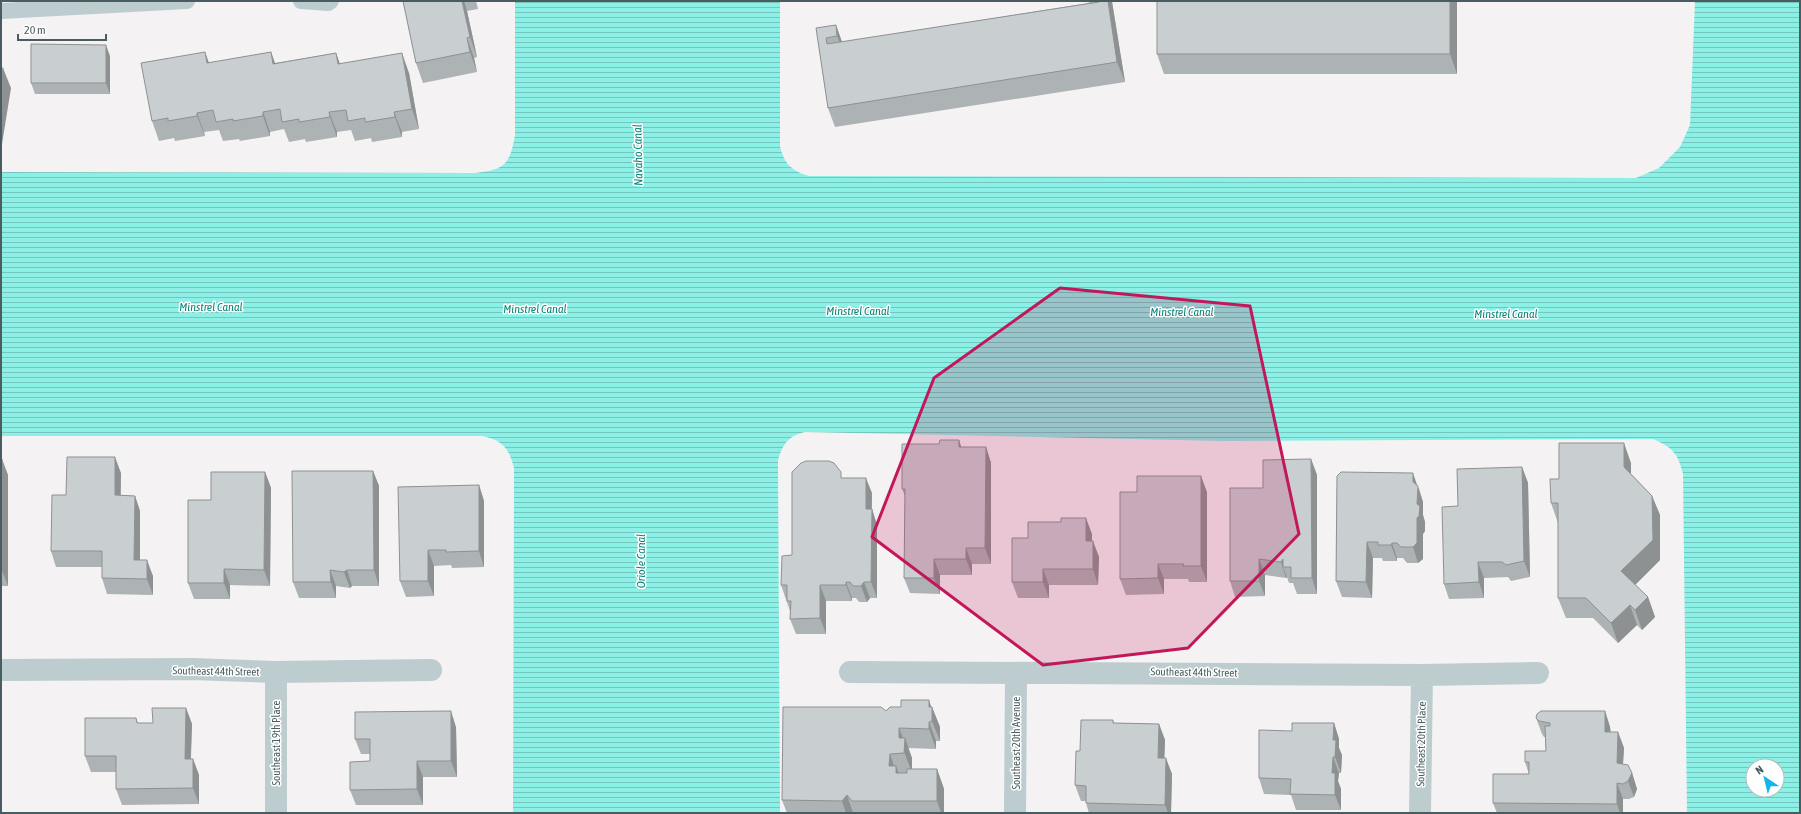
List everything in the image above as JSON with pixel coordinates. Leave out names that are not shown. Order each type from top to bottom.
[{"type":"street","name":"Southeast 44th Street","points":[[1,670],[192,669],[276,672],[431,670]]},
{"type":"street","name":"Southeast 19th Place","points":[[276,672],[276,813]]},
{"type":"street","name":"Southeast 44th Street","points":[[850,672],[1016,674],[1145,672],[1422,675],[1538,673]]},
{"type":"street","name":"Southeast 20th Avenue","points":[[1015,813],[1016,674]]},
{"type":"street","name":"Southeast 20th Place","points":[[1420,813],[1422,675]]},
{"type":"lane","points":[[1,11],[187,1]]},
{"type":"lane","points":[[301,1],[328,3],[331,1]]},
{"type":"highlighted area","points":[[1060,288],[1250,306],[1299,534],[1188,648],[1043,665],[872,537],[934,378]]},
{"type":"water","points":[[515,1],[780,1],[780,146],[786,162],[793,169],[809,176],[1636,178],[1659,168],[1680,147],[1690,125],[1695,1],[1800,1],[1800,813],[1687,813],[1683,474],[1679,461],[1670,448],[1653,439],[1223,441],[805,432],[790,438],[784,445],[778,460],[780,813],[513,813],[514,468],[510,455],[504,446],[495,440],[482,436],[1,436],[1,172],[475,173],[485,172],[500,167],[508,159],[515,135]]},
{"type":"building","points":[[403,1],[462,1],[470,37],[467,38],[470,52],[416,63]]},
{"type":"building","points":[[1099,1],[1108,1],[1117,62],[828,108],[816,28],[836,25],[837,36],[826,38],[827,44]]},
{"type":"building","points":[[1157,1],[1450,1],[1450,54],[1157,54]]},
{"type":"building","points":[[31,44],[106,45],[106,83],[31,83]]},
{"type":"building","points":[[205,52],[207,63],[271,52],[273,64],[336,53],[338,64],[402,53],[412,109],[394,112],[395,117],[365,122],[365,118],[348,121],[346,110],[329,112],[330,117],[299,122],[299,119],[282,122],[280,109],[263,112],[263,116],[233,121],[233,119],[216,122],[213,110],[197,113],[197,116],[168,121],[168,118],[152,121],[141,63]]},
{"type":"building","points":[[1,68],[3,68],[1,83]]},
{"type":"building","points":[[940,440],[959,440],[959,447],[986,447],[985,548],[966,548],[966,559],[934,559],[934,578],[904,578],[905,489],[902,489],[902,444],[939,444]]},
{"type":"building","points":[[1559,443],[1624,443],[1624,467],[1652,496],[1653,540],[1621,571],[1648,597],[1635,610],[1630,605],[1611,623],[1586,598],[1558,598],[1558,503],[1551,503],[1550,479],[1559,479]]},
{"type":"building","points":[[67,457],[115,457],[115,495],[135,496],[134,560],[147,560],[147,579],[102,578],[102,551],[51,551],[52,495],[66,495]]},
{"type":"building","points":[[2,459],[2,571],[1,571]]},
{"type":"building","points":[[1311,459],[1312,578],[1291,578],[1291,567],[1283,567],[1283,559],[1281,562],[1259,559],[1259,581],[1230,581],[1230,488],[1263,488],[1263,460]]},
{"type":"building","points":[[806,461],[829,461],[834,463],[841,472],[841,478],[866,478],[866,509],[872,509],[871,582],[864,582],[861,586],[853,586],[850,582],[846,582],[846,585],[820,585],[820,618],[790,619],[791,601],[787,601],[787,585],[781,585],[782,556],[792,555],[792,472],[801,463]]},
{"type":"building","points":[[1522,467],[1524,561],[1506,565],[1502,562],[1478,562],[1479,582],[1444,584],[1442,507],[1458,506],[1457,469]]},
{"type":"building","points":[[292,471],[373,471],[374,570],[347,570],[344,572],[330,570],[331,582],[293,582]]},
{"type":"building","points":[[211,472],[265,472],[264,570],[224,569],[224,583],[188,583],[188,500],[211,500]]},
{"type":"building","points":[[1341,472],[1413,473],[1413,482],[1418,486],[1417,504],[1420,506],[1419,516],[1417,518],[1417,543],[1413,547],[1401,547],[1397,543],[1392,543],[1391,545],[1378,545],[1378,542],[1367,542],[1366,582],[1336,581],[1337,476]]},
{"type":"building","points":[[1137,476],[1201,476],[1201,566],[1183,566],[1184,564],[1158,564],[1158,578],[1120,579],[1120,492],[1137,492]]},
{"type":"building","points":[[479,485],[479,551],[446,552],[446,550],[428,550],[428,581],[400,581],[398,487]]},
{"type":"building","points":[[1061,518],[1086,518],[1086,541],[1093,541],[1093,569],[1043,569],[1043,582],[1012,582],[1012,538],[1028,538],[1028,522],[1061,522]]},
{"type":"building","points":[[901,700],[929,700],[929,707],[932,707],[932,721],[929,722],[929,729],[899,728],[899,738],[905,738],[904,753],[890,754],[889,766],[896,766],[896,773],[907,773],[907,769],[937,769],[937,801],[852,801],[847,795],[842,801],[782,800],[783,707],[881,707],[886,711],[890,707],[901,707]]},
{"type":"building","points":[[152,708],[186,708],[185,759],[193,759],[193,788],[116,789],[116,756],[85,756],[85,718],[136,718],[137,723],[153,723]]},
{"type":"building","points":[[451,711],[451,761],[417,761],[417,789],[350,790],[350,762],[370,761],[370,739],[355,739],[355,712]]},
{"type":"building","points":[[1541,711],[1605,711],[1605,732],[1618,732],[1617,763],[1628,765],[1632,773],[1628,781],[1623,784],[1617,783],[1617,804],[1493,803],[1493,774],[1529,774],[1529,762],[1525,762],[1525,751],[1546,751],[1545,726],[1550,726],[1550,723],[1539,721],[1536,718],[1537,714]]},
{"type":"building","points":[[1081,720],[1113,720],[1113,723],[1159,724],[1158,758],[1166,758],[1165,805],[1086,803],[1086,786],[1075,785],[1076,751],[1080,751]]},
{"type":"building","points":[[1292,723],[1334,723],[1333,740],[1336,740],[1332,773],[1335,773],[1335,795],[1290,794],[1291,779],[1259,778],[1259,730],[1292,731]]},
{"type":"water label","name":"Navaho Canal","points":[[638,155]]},
{"type":"water label","name":"Minstrel Canal","points":[[211,307]]},
{"type":"water label","name":"Minstrel Canal","points":[[535,309]]},
{"type":"water label","name":"Minstrel Canal","points":[[858,311]]},
{"type":"water label","name":"Minstrel Canal","points":[[1182,312]]},
{"type":"water label","name":"Minstrel Canal","points":[[1506,314]]},
{"type":"water label","name":"Oriole Canal","points":[[641,561]]}]
